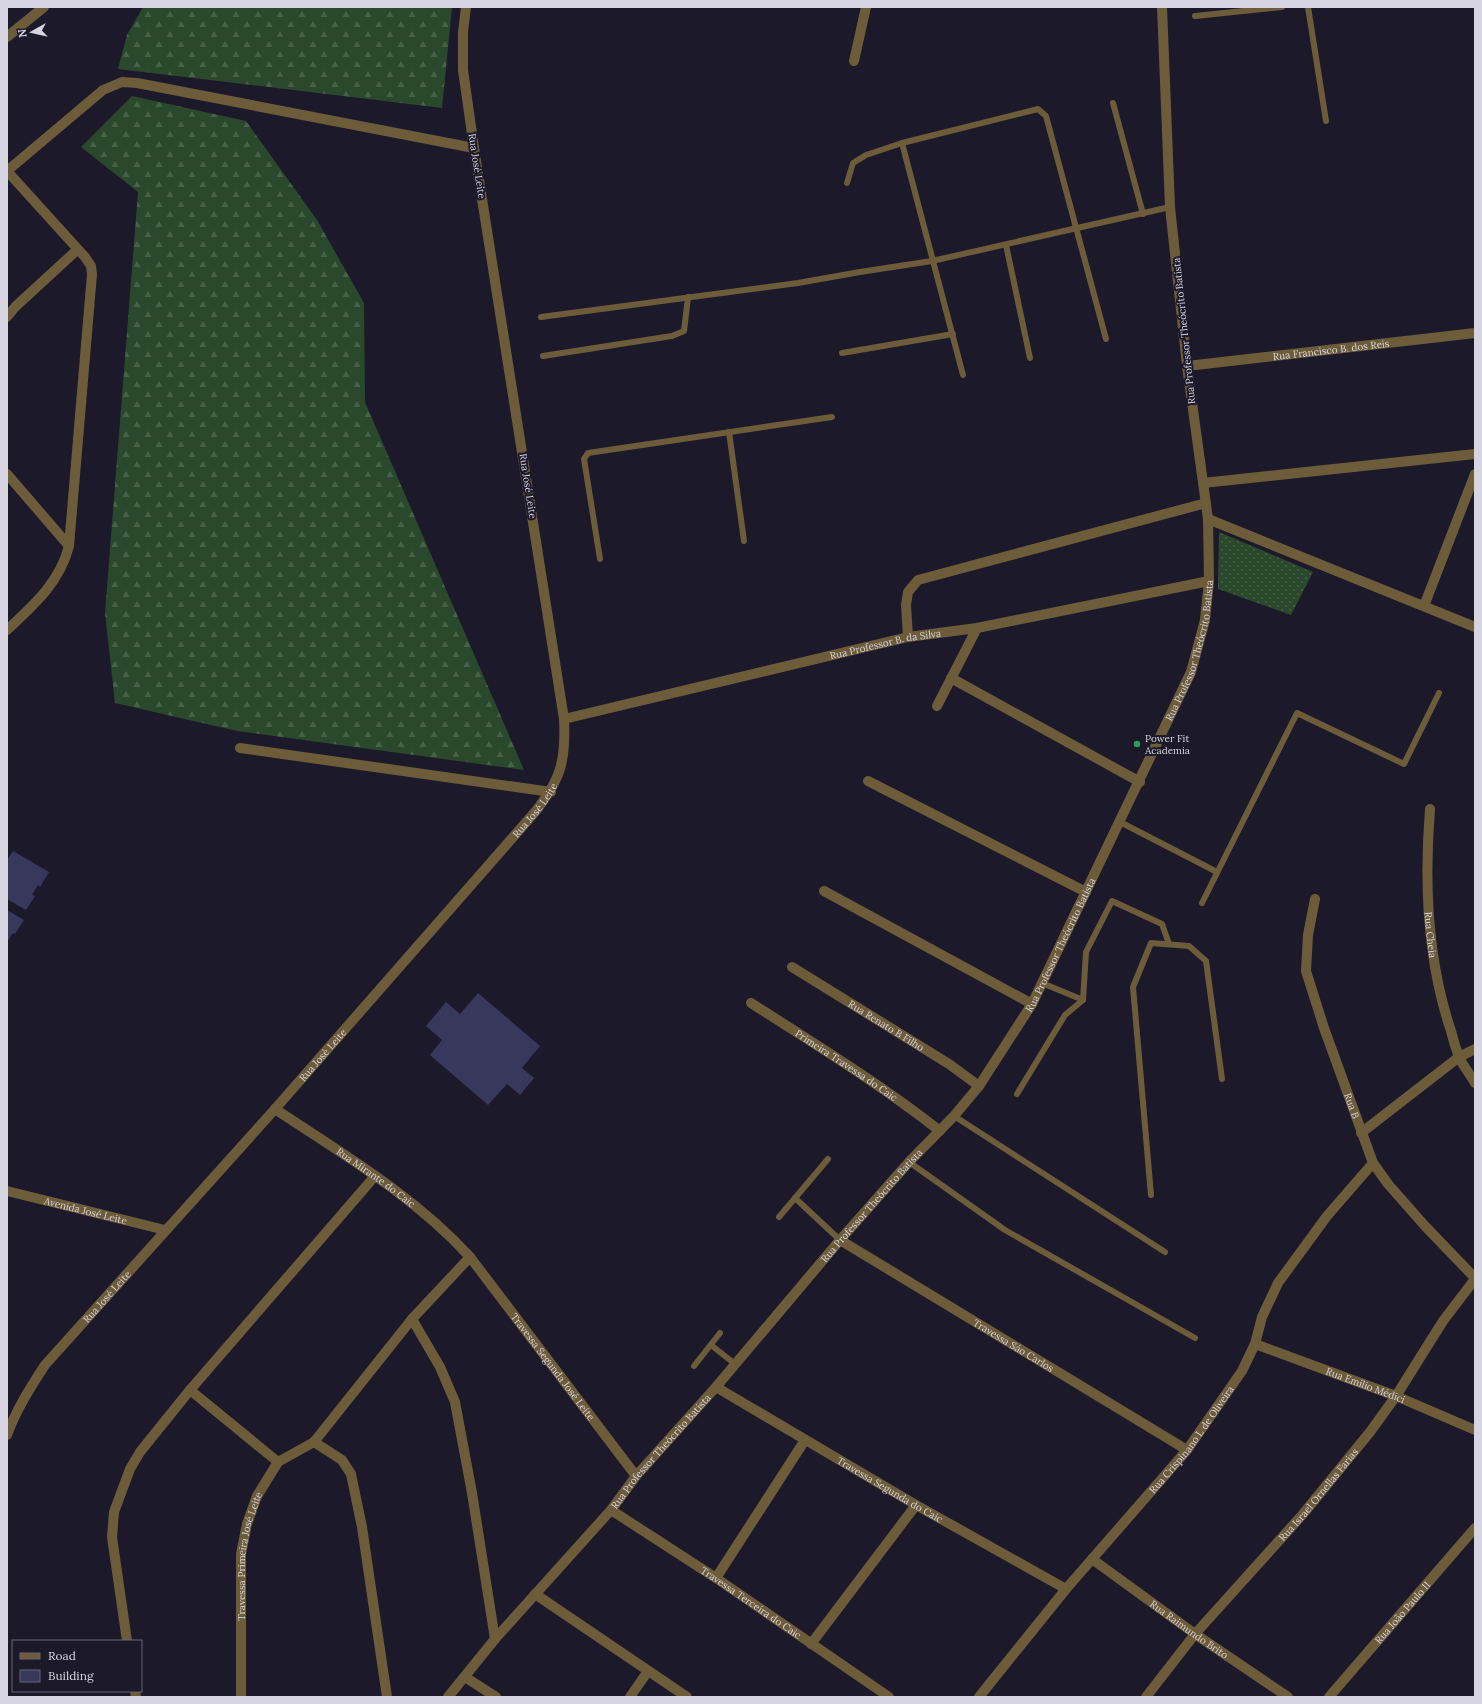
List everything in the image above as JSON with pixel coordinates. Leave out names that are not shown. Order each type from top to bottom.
[{"type":"street","points":[[7,37],[44,7]]},
{"type":"street","name":"Rua José Leite","points":[[7,1435],[12,1422],[29,1390],[45,1365],[275,1109],[551,792],[563,760],[566,745],[564,719],[474,148],[462,57],[466,7]]},
{"type":"street","points":[[854,61],[866,7]]},
{"type":"street","name":"Rua Professor Theócrito Batista","points":[[448,1697],[495,1639],[611,1510],[636,1476],[716,1387],[840,1240],[909,1162],[954,1116],[979,1086],[1032,1004],[1192,672],[1205,620],[1209,581],[1208,519],[1187,366],[1170,207],[1162,7]]},
{"type":"street","points":[[7,630],[54,582],[66,559],[70,546],[92,274],[91,266],[86,257],[77,250],[8,166],[103,90],[122,82],[137,82],[474,148]]},
{"type":"street","points":[[7,317],[14,307],[77,250]]},
{"type":"street","name":"Rua Francisco B. dos Reis","points":[[1187,366],[1475,333]]},
{"type":"street","points":[[1203,483],[1475,454]]},
{"type":"street","points":[[7,474],[70,546]]},
{"type":"street","points":[[1424,606],[1475,474]]},
{"type":"street","points":[[908,637],[906,605],[908,592],[918,580],[1206,503]]},
{"type":"street","points":[[1208,519],[1475,627]]},
{"type":"street","name":"Rua Professor B. da Silva","points":[[564,719],[908,637],[977,628],[1209,581]]},
{"type":"street","points":[[936,706],[977,628]]},
{"type":"street","points":[[951,678],[1140,782]]},
{"type":"street","points":[[240,748],[551,792]]},
{"type":"street","points":[[868,781],[1086,892]]},
{"type":"street","name":"Rua Cheia","points":[[1430,809],[1427,848],[1432,955],[1445,1014],[1459,1057],[1475,1083]]},
{"type":"street","points":[[824,891],[1032,1004]]},
{"type":"street","name":"Rua B","points":[[1314,899],[1308,935],[1306,971],[1310,989],[1373,1163],[1388,1184],[1425,1226],[1475,1278]]},
{"type":"street","name":"Rua Renato B Filho","points":[[792,966],[949,1064],[979,1086]]},
{"type":"street","name":"Primeira Travessa do Caic","points":[[751,1003],[917,1113],[940,1131]]},
{"type":"street","points":[[1361,1133],[1459,1057],[1475,1049]]},
{"type":"street","name":"Rua Mirante do Caic","points":[[275,1109],[375,1176],[416,1206],[449,1234],[470,1256]]},
{"type":"street","name":"Rua Crispinano L de Oliveira","points":[[979,1697],[1066,1589],[1187,1450],[1232,1387],[1255,1344],[1262,1317],[1278,1283],[1327,1216],[1373,1163]]},
{"type":"street","points":[[127,1640],[112,1537],[114,1512],[130,1469],[140,1452],[190,1390],[375,1176]]},
{"type":"street","name":"Avenida José Leite","points":[[7,1191],[165,1230]]},
{"type":"street","name":"Travessa Sáo Carlos","points":[[840,1240],[1187,1450]]},
{"type":"street","name":"Travessa Primeira José Leite","points":[[241,1697],[241,1554],[247,1524],[257,1496],[278,1462],[314,1442],[412,1319],[470,1256]]},
{"type":"street","name":"Travessa Segunda José Leite","points":[[470,1256],[636,1476]]},
{"type":"street","name":"Rua Israel Ornellas Farias","points":[[1146,1697],[1195,1634],[1303,1514],[1370,1432],[1396,1396],[1443,1321],[1475,1278]]},
{"type":"street","points":[[412,1319],[440,1367],[455,1402],[472,1493],[495,1639]]},
{"type":"street","name":"Rua Emílio Médici","points":[[1255,1344],[1396,1396],[1475,1430]]},
{"type":"street","name":"Travessa Segunda do Caic","points":[[716,1387],[916,1505],[1066,1589]]},
{"type":"street","points":[[190,1390],[278,1462]]},
{"type":"street","points":[[716,1578],[805,1440]]},
{"type":"street","points":[[314,1442],[342,1460],[351,1474],[362,1527],[387,1697]]},
{"type":"street","points":[[811,1644],[916,1505]]},
{"type":"street","name":"Travessa Terceira do Caic","points":[[611,1510],[716,1578],[889,1697]]},
{"type":"street","name":"Rua João Paulo II","points":[[1329,1697],[1475,1528]]},
{"type":"street","name":"Rua Raimundo Brito","points":[[1092,1559],[1195,1634],[1288,1697]]},
{"type":"street","points":[[535,1594],[687,1697]]},
{"type":"street","points":[[630,1697],[648,1671]]},
{"type":"street","points":[[465,1677],[496,1697]]},
{"type":"lane","points":[[1195,16],[1282,7]]},
{"type":"lane","points":[[1308,7],[1326,121]]},
{"type":"lane","points":[[1113,102],[1143,214]]},
{"type":"lane","points":[[847,183],[853,163],[856,159],[902,143],[1038,109],[1041,110],[1046,116],[1106,339]]},
{"type":"lane","points":[[902,143],[963,375]]},
{"type":"lane","points":[[541,317],[798,283],[932,261],[1170,207]]},
{"type":"lane","points":[[1006,245],[1030,358]]},
{"type":"lane","points":[[543,356],[672,336],[684,331],[688,297]]},
{"type":"lane","points":[[842,353],[953,334]]},
{"type":"lane","points":[[600,559],[585,455],[588,452],[832,417]]},
{"type":"lane","points":[[729,432],[744,540]]},
{"type":"lane","points":[[1202,903],[1297,713],[1404,764],[1439,693]]},
{"type":"lane","points":[[1120,822],[1217,872]]},
{"type":"lane","points":[[1017,1094],[1065,1015],[1083,1000],[1086,952],[1112,901],[1162,924],[1170,944]]},
{"type":"lane","points":[[1151,1195],[1133,987],[1151,943],[1189,946],[1206,961],[1222,1079]]},
{"type":"lane","points":[[1042,983],[1083,1000]]},
{"type":"lane","points":[[954,1116],[1165,1252]]},
{"type":"lane","points":[[779,1217],[828,1159]]},
{"type":"lane","points":[[909,1162],[1005,1230],[1195,1338]]},
{"type":"lane","points":[[795,1198],[840,1240]]},
{"type":"lane","points":[[694,1366],[720,1333]]},
{"type":"lane","points":[[711,1345],[735,1364]]},
{"type":"green space","points":[[143,7],[452,7],[442,108],[118,69],[127,35]]},
{"type":"green space","points":[[132,96],[246,121],[317,220],[364,303],[365,402],[524,770],[237,731],[115,703],[105,613],[138,192],[81,147]]},
{"type":"green space","points":[[1219,532],[1313,572],[1291,615],[1218,589]]},
{"type":"building","points":[[13,851],[49,872],[40,887],[38,885],[32,895],[35,896],[26,910],[7,899],[7,860]]},
{"type":"building","points":[[7,910],[24,920],[15,934],[13,933],[7,942]]},
{"type":"building","points":[[478,993],[540,1046],[522,1068],[534,1078],[520,1095],[507,1084],[488,1105],[430,1055],[442,1040],[426,1026],[446,1002],[460,1014]]},
{"type":"place","name":"Power Fit Academia","points":[[1137,744]]}]
